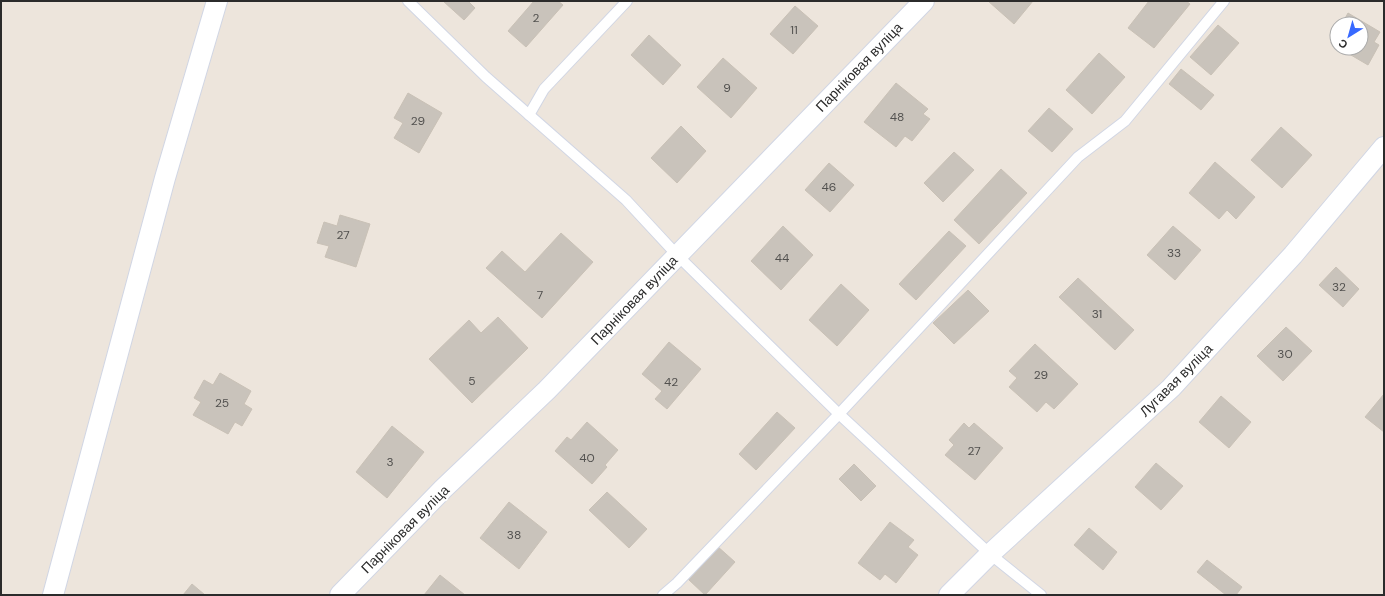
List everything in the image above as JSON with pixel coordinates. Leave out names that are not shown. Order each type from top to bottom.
[{"type":"street","points":[[53,595],[165,178],[216,1]]},
{"type":"street","name":"Парніковая вуліца","points":[[340,595],[444,489],[547,390],[924,1]]},
{"type":"street","name":"Лугавая вуліца","points":[[950,595],[990,554],[1171,388],[1293,255],[1384,147]]},
{"type":"lane","points":[[408,1],[486,77],[626,200],[677,255],[840,414],[990,554],[1041,595]]},
{"type":"lane","points":[[529,115],[544,89],[627,1]]},
{"type":"lane","points":[[663,595],[677,583],[840,414],[1078,157],[1124,121],[1221,2]]},
{"type":"building","points":[[443,1],[468,1],[475,8],[464,20]]},
{"type":"building","points":[[534,1],[558,1],[563,5],[526,47],[508,31]]},
{"type":"building","points":[[988,1],[1033,1],[1014,24]]},
{"type":"building","points":[[1149,1],[1186,1],[1190,4],[1154,48],[1128,28]]},
{"type":"building","points":[[795,6],[818,26],[793,54],[770,34]]},
{"type":"building","points":[[1348,13],[1353,16],[1346,16]]},
{"type":"building","points":[[1218,25],[1239,43],[1211,75],[1190,57]]},
{"type":"building","points":[[1369,25],[1380,32],[1374,42],[1379,45],[1368,65],[1353,56],[1369,56]]},
{"type":"building","points":[[649,35],[681,65],[663,85],[631,55]]},
{"type":"building","points":[[1099,53],[1125,77],[1092,114],[1066,90]]},
{"type":"building","points":[[723,58],[757,88],[731,118],[697,87]]},
{"type":"building","points":[[1181,69],[1214,95],[1201,110],[1169,84]]},
{"type":"building","points":[[896,83],[928,109],[923,114],[930,119],[912,141],[905,136],[896,147],[864,122]]},
{"type":"building","points":[[408,93],[442,113],[419,153],[394,138],[403,123],[394,118]]},
{"type":"building","points":[[1049,108],[1073,129],[1052,152],[1028,131]]},
{"type":"building","points":[[681,126],[706,151],[677,183],[651,158]]},
{"type":"building","points":[[1281,127],[1312,155],[1282,188],[1251,160]]},
{"type":"building","points":[[954,152],[974,170],[943,202],[924,183]]},
{"type":"building","points":[[1215,162],[1255,197],[1236,219],[1227,210],[1219,219],[1189,193]]},
{"type":"building","points":[[829,163],[854,185],[830,212],[805,190]]},
{"type":"building","points":[[1001,169],[1027,193],[979,244],[954,220]]},
{"type":"building","points":[[340,215],[370,224],[356,267],[325,257],[329,246],[317,243],[324,222],[337,226]]},
{"type":"building","points":[[783,226],[813,255],[781,290],[751,261]]},
{"type":"building","points":[[1173,226],[1201,250],[1175,280],[1147,255]]},
{"type":"building","points":[[949,231],[966,246],[916,300],[899,284]]},
{"type":"building","points":[[561,233],[593,262],[542,318],[486,268],[502,251],[525,272]]},
{"type":"building","points":[[1336,267],[1359,289],[1343,307],[1319,285]]},
{"type":"building","points":[[1078,278],[1134,330],[1115,350],[1059,297]]},
{"type":"building","points":[[841,284],[869,310],[837,346],[809,320]]},
{"type":"building","points":[[968,290],[989,311],[954,344],[933,323]]},
{"type":"building","points":[[498,317],[528,348],[472,403],[429,359],[469,320],[481,333]]},
{"type":"building","points":[[1286,327],[1312,351],[1283,381],[1257,356]]},
{"type":"building","points":[[669,342],[701,369],[667,409],[655,399],[662,391],[642,374]]},
{"type":"building","points":[[1035,344],[1078,384],[1054,409],[1046,402],[1037,412],[1009,387],[1017,378],[1009,371]]},
{"type":"building","points":[[220,373],[251,391],[244,404],[252,409],[242,426],[235,422],[228,434],[193,415],[201,402],[194,398],[204,380],[213,385]]},
{"type":"building","points":[[1384,394],[1384,432],[1365,417]]},
{"type":"building","points":[[1221,396],[1251,422],[1229,448],[1199,422]]},
{"type":"building","points":[[777,412],[795,428],[756,470],[739,454]]},
{"type":"building","points":[[587,422],[618,450],[605,465],[607,467],[592,484],[555,451],[567,437],[571,440]]},
{"type":"building","points":[[964,423],[969,428],[974,423],[1003,448],[975,480],[945,455],[954,445],[949,440]]},
{"type":"building","points":[[392,426],[424,452],[387,498],[356,472]]},
{"type":"building","points":[[1156,463],[1183,486],[1161,510],[1135,487]]},
{"type":"building","points":[[854,464],[876,486],[861,501],[839,479]]},
{"type":"building","points":[[607,492],[647,529],[629,548],[589,510]]},
{"type":"building","points":[[509,502],[547,532],[519,569],[480,538]]},
{"type":"building","points":[[890,522],[914,540],[908,547],[918,555],[896,583],[885,574],[880,580],[858,563]]},
{"type":"building","points":[[1089,528],[1117,552],[1103,570],[1074,545]]},
{"type":"building","points":[[717,546],[735,562],[705,595],[688,579]]},
{"type":"building","points":[[1207,560],[1242,587],[1236,595],[1226,595],[1197,572]]},
{"type":"building","points":[[440,575],[465,595],[424,595]]},
{"type":"building","points":[[192,584],[205,595],[183,595]]}]
